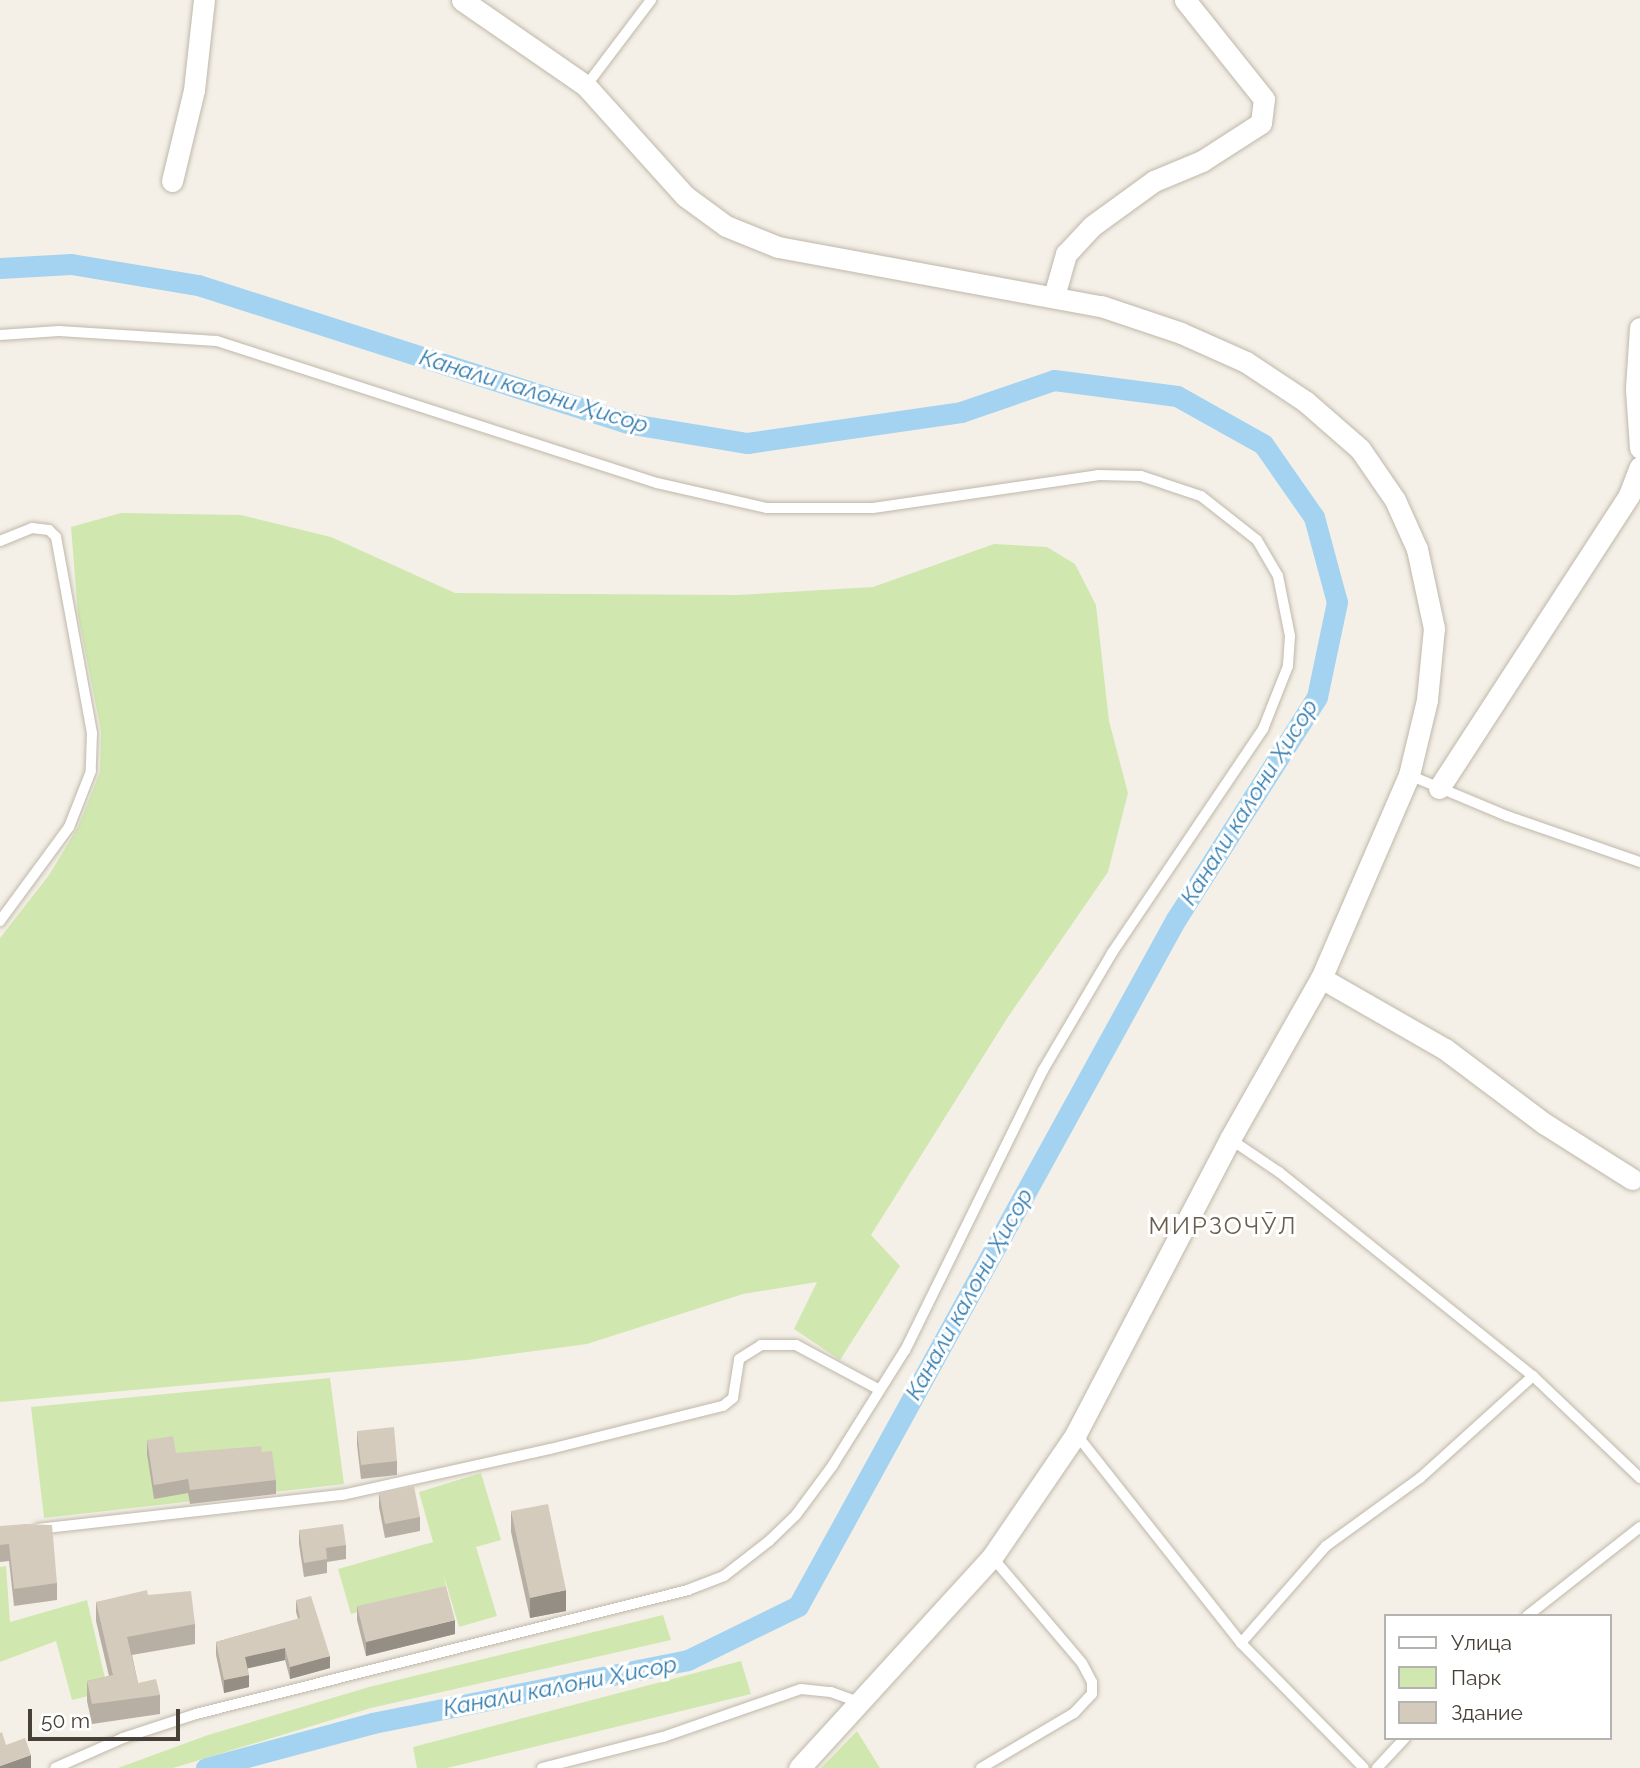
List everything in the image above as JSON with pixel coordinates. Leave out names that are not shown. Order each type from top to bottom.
[{"type":"street","points":[[172,181],[194,90],[204,0]]},
{"type":"street","points":[[462,0],[586,86],[685,196],[726,226],[778,247],[1101,306],[1181,333],[1246,362],[1305,401],[1360,449],[1395,500],[1417,549],[1434,628],[1427,700],[1409,775],[1321,978],[1230,1139],[1076,1434],[992,1558],[925,1635],[856,1701],[799,1768]]},
{"type":"street","points":[[1054,296],[1066,254],[1092,226],[1154,181],[1202,161],[1261,123],[1266,112],[1257,87],[1185,0]]},
{"type":"street","points":[[1640,328],[1636,389],[1640,448]]},
{"type":"street","points":[[1439,788],[1629,495],[1640,467]]},
{"type":"street","points":[[1321,978],[1445,1049],[1545,1124],[1632,1179]]},
{"type":"lane","points":[[586,86],[651,0]]},
{"type":"lane","points":[[0,335],[71,332],[217,341],[562,454],[731,503],[812,511],[873,508],[1098,475],[1141,476],[1201,496],[1257,540],[1278,576],[1287,611],[1288,666],[1277,700],[1233,777],[1112,953],[1043,1070],[905,1350],[796,1515],[724,1576],[688,1590],[196,1714],[123,1738],[55,1768]]},
{"type":"lane","points":[[0,541],[32,528],[49,530],[56,537],[92,733],[92,771],[69,827],[0,921]]},
{"type":"lane","points":[[1409,775],[1640,862]]},
{"type":"lane","points":[[1230,1139],[1279,1172],[1533,1376],[1640,1478]]},
{"type":"lane","points":[[21,1531],[342,1495],[550,1450],[723,1405],[733,1398],[739,1359],[750,1349],[772,1343],[806,1349],[880,1390]]},
{"type":"lane","points":[[1241,1643],[1326,1546],[1420,1478],[1533,1376]]},
{"type":"lane","points":[[1076,1434],[1241,1643],[1364,1768]]},
{"type":"lane","points":[[1530,1614],[1640,1527]]},
{"type":"lane","points":[[981,1768],[1074,1713],[1091,1694],[1092,1682],[1082,1663],[992,1558]]},
{"type":"lane","points":[[542,1768],[663,1737],[801,1689],[831,1692],[856,1701]]},
{"type":"lane","points":[[1377,1768],[1403,1740]]},
{"type":"green space","points":[[121,513],[241,515],[331,537],[455,593],[737,595],[873,587],[994,544],[1047,547],[1075,564],[1096,605],[1109,721],[1128,793],[1108,872],[1008,1017],[871,1235],[900,1266],[840,1360],[794,1329],[817,1282],[743,1294],[587,1344],[468,1360],[0,1402],[0,938],[49,875],[78,827],[100,772],[101,731],[78,615],[71,527]]},
{"type":"green space","points":[[330,1378],[344,1484],[44,1518],[31,1407]]},
{"type":"green space","points":[[481,1473],[501,1540],[476,1547],[497,1616],[459,1627],[443,1573],[446,1586],[351,1614],[338,1569],[433,1542],[419,1492]]},
{"type":"green space","points":[[6,1566],[10,1622],[87,1600],[108,1691],[72,1700],[56,1641],[0,1662],[0,1567]]},
{"type":"green space","points":[[663,1615],[671,1640],[371,1708],[173,1768],[118,1768],[208,1735],[369,1687]]},
{"type":"green space","points":[[741,1661],[751,1694],[447,1768],[417,1768],[413,1747]]},
{"type":"green space","points":[[857,1731],[880,1768],[821,1768]]},
{"type":"building","points":[[394,1427],[397,1461],[361,1465],[357,1431]]},
{"type":"building","points":[[173,1436],[176,1453],[261,1446],[262,1452],[272,1451],[276,1480],[190,1490],[188,1479],[154,1485],[147,1440]]},
{"type":"building","points":[[414,1486],[420,1517],[385,1524],[379,1493]]},
{"type":"building","points":[[548,1504],[566,1590],[530,1598],[511,1511]]},
{"type":"building","points":[[343,1524],[346,1545],[326,1548],[327,1559],[304,1563],[299,1530]]},
{"type":"building","points":[[52,1525],[57,1583],[14,1589],[9,1544],[0,1545],[0,1526]]},
{"type":"building","points":[[446,1586],[455,1620],[366,1642],[357,1606]]},
{"type":"building","points":[[147,1590],[148,1595],[191,1591],[195,1624],[127,1637],[138,1683],[156,1679],[160,1695],[92,1704],[87,1681],[113,1675],[96,1602]]},
{"type":"building","points":[[311,1596],[330,1656],[290,1667],[285,1648],[245,1657],[249,1675],[224,1680],[216,1642],[300,1618],[296,1600]]},
{"type":"building","points":[[2,1732],[6,1745],[25,1738],[31,1755],[0,1766]]},
{"type":"waterway","name":"Канали калони Ҳисор","points":[[0,268],[71,264],[198,285],[632,424],[747,443],[961,412],[1054,380],[1177,396],[1263,444],[1314,517],[1337,602],[1317,697],[1176,919],[798,1606],[688,1660],[373,1723],[206,1768]]},
{"type":"district","name":"МИРЗОЧӮЛ","points":[[1223,1226]]}]
